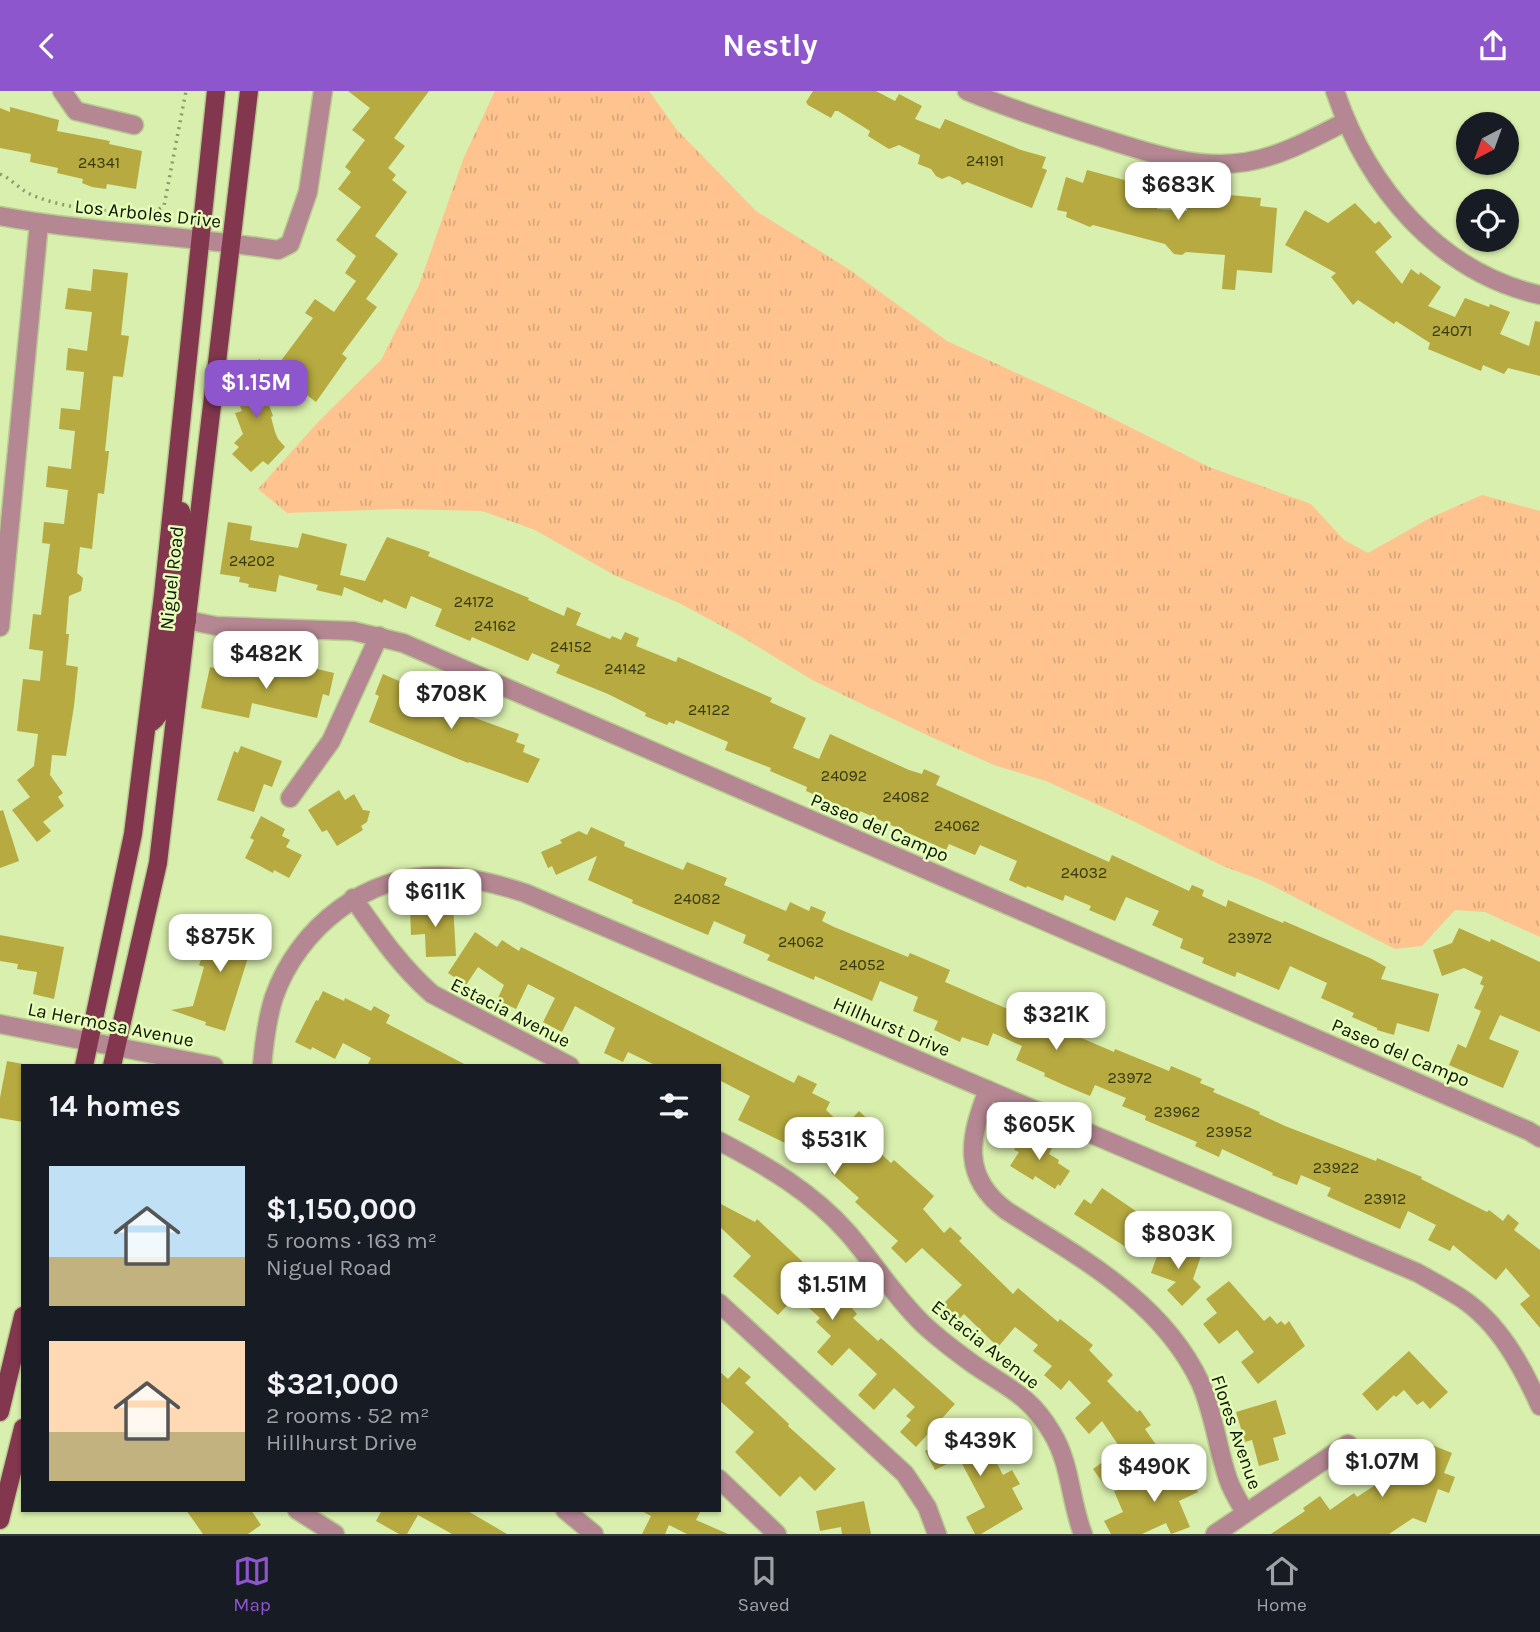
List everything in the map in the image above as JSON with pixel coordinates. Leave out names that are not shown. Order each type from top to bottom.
[{"type":"main road","name":"Niguel Road","points":[[84,1064],[133,835],[216,91]]},
{"type":"main road","name":"Niguel Road","points":[[112,1064],[158,863],[249,91]]},
{"type":"main road","points":[[147,725],[156,720],[161,712],[170,645],[187,620],[178,614],[174,605],[183,517],[172,496]]},
{"type":"main road","points":[[0,1412],[21,1324]]},
{"type":"main road","points":[[0,1520],[21,1436]]},
{"type":"street","points":[[62,91],[76,111],[134,125]]},
{"type":"street","name":"Los Arboles Drive","points":[[0,216],[39,223],[200,238],[278,250],[290,244],[308,192],[323,91]]},
{"type":"street","points":[[967,91],[1020,113],[1160,156],[1203,163],[1245,162],[1282,153],[1345,122]]},
{"type":"street","points":[[1335,91],[1345,122],[1376,175],[1404,214],[1443,251],[1483,276],[1540,295]]},
{"type":"street","points":[[0,627],[39,223]]},
{"type":"street","name":"Paseo del Campo","points":[[187,620],[216,626],[353,631],[379,636],[429,654],[1540,1138]]},
{"type":"street","points":[[290,798],[331,741],[379,636]]},
{"type":"street","name":"Hillhurst Drive","points":[[262,1064],[274,997],[292,961],[317,928],[353,898],[393,882],[439,876],[485,880],[525,893],[1418,1273],[1463,1299],[1497,1331],[1525,1374],[1540,1406]]},
{"type":"street","name":"Estacia Avenue","points":[[353,898],[393,955],[432,994],[566,1064]]},
{"type":"street","name":"La Hermosa Avenue","points":[[0,1024],[204,1064]]},
{"type":"street","name":"Flores Avenue","points":[[988,1090],[973,1134],[974,1168],[981,1186],[992,1201],[1007,1212],[1112,1278],[1146,1309],[1175,1343],[1199,1380],[1210,1408],[1229,1481],[1245,1513]]},
{"type":"street","name":"Estacia Avenue","points":[[721,1142],[787,1178],[820,1204],[850,1235],[891,1290],[924,1324],[975,1365],[1015,1390],[1034,1409],[1059,1447],[1083,1534]]},
{"type":"street","points":[[721,1305],[905,1474],[927,1507],[937,1534]]},
{"type":"street","points":[[1215,1534],[1348,1444]]},
{"type":"street","points":[[721,1481],[777,1534]]},
{"type":"street","points":[[300,1512],[335,1534]]},
{"type":"street","points":[[567,1512],[594,1534]]},
{"type":"path","points":[[0,174],[10,178],[30,194],[71,206],[135,212],[156,211],[164,206],[186,91]]},
{"type":"green space","points":[[495,91],[649,91],[677,130],[756,211],[850,270],[947,341],[1088,406],[1209,467],[1311,504],[1344,540],[1368,553],[1430,518],[1482,495],[1540,511],[1540,937],[1485,912],[1455,910],[1422,946],[1395,949],[1263,881],[1223,866],[1046,781],[994,765],[931,737],[814,681],[681,604],[614,575],[535,530],[482,511],[396,509],[287,513],[258,489],[319,421],[381,360],[419,285],[464,157]]},
{"type":"building","points":[[348,91],[429,91],[394,138],[405,146],[388,168],[396,175],[392,180],[407,192],[375,236],[398,254],[366,299],[377,307],[342,354],[347,358],[316,402],[274,370],[313,318],[305,313],[315,299],[334,312],[356,281],[345,273],[356,256],[336,240],[361,207],[338,189],[351,172],[345,167],[365,140],[352,130],[370,108]]},
{"type":"building","points":[[813,91],[876,91],[895,101],[899,94],[922,106],[915,119],[940,129],[945,119],[1021,150],[1046,157],[1042,168],[1047,170],[1032,208],[967,182],[962,185],[960,181],[949,176],[942,179],[936,176],[931,169],[918,164],[920,155],[899,145],[889,149],[868,136],[870,131],[838,111],[835,111],[831,118],[808,105],[806,102]]},
{"type":"building","points":[[10,107],[59,120],[57,131],[110,141],[109,144],[142,151],[136,189],[107,184],[106,189],[92,187],[82,183],[83,179],[57,173],[58,168],[30,162],[31,154],[0,148],[0,108],[10,112]]},
{"type":"building","points":[[1087,170],[1143,185],[1140,195],[1158,200],[1157,209],[1187,211],[1190,198],[1230,201],[1230,195],[1261,198],[1260,206],[1277,208],[1272,273],[1237,270],[1235,290],[1222,289],[1225,255],[1186,252],[1182,255],[1174,254],[1165,244],[1093,225],[1090,227],[1066,217],[1067,212],[1057,210],[1066,177],[1083,183]]},
{"type":"building","points":[[1355,203],[1375,224],[1379,221],[1392,237],[1375,252],[1402,284],[1411,269],[1441,287],[1428,306],[1455,317],[1465,298],[1489,307],[1490,304],[1510,312],[1500,334],[1529,346],[1535,321],[1540,322],[1540,376],[1508,368],[1504,374],[1483,365],[1481,371],[1428,349],[1430,343],[1396,321],[1394,324],[1358,300],[1353,305],[1331,277],[1336,273],[1285,245],[1305,210],[1328,223]]},
{"type":"building","points":[[93,269],[128,273],[121,335],[129,336],[123,377],[113,376],[105,451],[109,451],[104,494],[98,493],[92,549],[80,547],[77,573],[83,578],[81,591],[69,596],[66,665],[78,667],[74,706],[66,756],[52,755],[50,775],[63,793],[58,797],[64,806],[43,822],[51,831],[37,842],[12,810],[30,797],[17,780],[34,766],[38,734],[17,731],[23,679],[40,681],[43,651],[29,649],[33,614],[41,615],[50,544],[42,543],[44,522],[64,524],[68,490],[46,487],[48,466],[71,469],[75,431],[59,429],[61,408],[80,410],[84,372],[66,370],[68,348],[87,351],[92,312],[65,309],[68,288],[91,291]]},
{"type":"building","points":[[260,359],[273,392],[265,394],[273,416],[271,417],[275,432],[285,447],[268,465],[263,461],[251,472],[232,454],[239,447],[234,443],[243,434],[235,413],[242,411],[238,401],[244,398],[240,386],[245,384],[243,378],[246,377],[242,366]]},
{"type":"building","points":[[228,522],[252,526],[250,540],[298,548],[302,533],[347,544],[340,575],[365,581],[387,537],[430,552],[428,556],[529,598],[528,600],[564,616],[567,607],[581,613],[576,625],[610,639],[612,636],[621,640],[625,632],[639,638],[636,646],[676,662],[678,657],[772,698],[770,702],[806,718],[793,748],[819,759],[830,734],[909,770],[922,774],[924,769],[940,776],[936,785],[1109,862],[1112,855],[1189,891],[1192,885],[1204,890],[1202,896],[1226,907],[1228,900],[1372,959],[1386,967],[1381,979],[1439,994],[1429,1032],[1397,1023],[1394,1035],[1377,1030],[1352,1017],[1354,1013],[1321,998],[1327,983],[1290,966],[1279,990],[1237,972],[1235,977],[1202,963],[1204,958],[1180,948],[1183,939],[1152,925],[1159,911],[1126,897],[1115,921],[1089,910],[1091,906],[1065,895],[1063,901],[1027,886],[1026,888],[1009,880],[1017,861],[980,845],[975,855],[949,844],[946,850],[860,811],[859,814],[806,791],[807,787],[770,771],[771,768],[725,750],[728,742],[676,720],[674,724],[669,722],[667,725],[645,716],[646,713],[608,694],[556,673],[560,665],[532,653],[528,661],[472,637],[470,641],[435,626],[442,609],[411,596],[406,609],[384,599],[382,603],[344,587],[342,596],[316,590],[318,585],[279,575],[276,592],[248,587],[249,584],[239,582],[240,577],[220,574]]},
{"type":"building","points":[[240,665],[277,674],[278,670],[307,676],[309,667],[334,673],[329,696],[323,694],[317,718],[252,703],[249,718],[201,708],[210,667],[238,673]]},
{"type":"building","points":[[383,674],[413,687],[410,694],[519,734],[516,742],[525,745],[523,752],[540,759],[528,783],[468,763],[369,722],[379,696],[375,694]]},
{"type":"building","points":[[241,746],[282,761],[272,787],[264,784],[254,812],[217,800],[234,751],[238,753]]},
{"type":"building","points":[[339,790],[345,800],[354,794],[363,810],[370,811],[367,822],[361,826],[363,830],[337,846],[327,830],[322,832],[308,810]]},
{"type":"building","points":[[3,810],[19,861],[0,868],[0,811]]},
{"type":"building","points":[[261,816],[285,829],[282,836],[290,840],[286,847],[302,855],[289,878],[245,858],[254,840],[250,838]]},
{"type":"building","points":[[591,827],[625,842],[624,846],[683,870],[687,862],[727,878],[724,885],[786,911],[790,902],[809,911],[811,906],[826,912],[822,921],[834,927],[908,957],[910,953],[950,970],[945,982],[1010,1010],[1013,1004],[1057,1023],[1056,1027],[1114,1052],[1115,1049],[1169,1071],[1171,1066],[1202,1079],[1200,1083],[1215,1089],[1213,1092],[1285,1126],[1376,1161],[1377,1158],[1422,1177],[1421,1179],[1487,1212],[1489,1210],[1503,1221],[1508,1214],[1519,1223],[1514,1230],[1540,1250],[1540,1328],[1520,1304],[1530,1296],[1506,1268],[1496,1280],[1453,1245],[1450,1251],[1428,1240],[1436,1225],[1408,1211],[1400,1229],[1327,1196],[1331,1188],[1301,1175],[1297,1185],[1222,1149],[1219,1157],[1195,1146],[1197,1142],[1145,1120],[1146,1116],[1122,1106],[1126,1098],[1095,1085],[1090,1096],[1044,1076],[1045,1073],[1016,1060],[1022,1046],[993,1033],[988,1046],[962,1037],[960,1042],[934,1030],[938,1021],[913,1011],[918,997],[880,981],[872,1001],[815,976],[814,980],[767,960],[770,955],[743,943],[746,935],[714,921],[708,935],[632,903],[633,900],[588,880],[597,856],[556,875],[552,866],[548,868],[541,852],[562,843],[560,840],[579,831],[587,835]]},
{"type":"building","points":[[453,904],[456,956],[426,957],[425,934],[411,935],[410,906]]},
{"type":"building","points":[[209,922],[228,929],[230,924],[256,932],[225,1031],[171,1010],[193,1006],[204,967],[199,965],[203,954],[200,953]]},
{"type":"building","points":[[1459,928],[1490,942],[1491,939],[1540,962],[1540,1032],[1500,1015],[1489,1039],[1519,1051],[1503,1088],[1449,1065],[1458,1044],[1466,1048],[1481,1011],[1474,1008],[1484,986],[1480,984],[1483,977],[1464,968],[1442,976],[1433,950],[1452,943]]},
{"type":"building","points":[[475,932],[497,947],[502,940],[519,951],[521,947],[794,1083],[798,1075],[817,1084],[812,1093],[830,1102],[826,1110],[844,1127],[859,1111],[871,1122],[860,1134],[891,1163],[894,1160],[934,1196],[923,1209],[944,1233],[950,1227],[962,1238],[959,1241],[1013,1294],[1018,1288],[1058,1322],[1060,1319],[1093,1345],[1089,1350],[1113,1375],[1107,1381],[1137,1412],[1140,1410],[1151,1425],[1145,1429],[1159,1449],[1105,1486],[1093,1469],[1121,1449],[1102,1421],[1089,1434],[1075,1418],[1091,1403],[1069,1380],[1061,1390],[1044,1375],[1052,1366],[1033,1351],[1038,1345],[1015,1327],[998,1347],[964,1314],[958,1320],[942,1305],[962,1285],[922,1248],[906,1263],[891,1248],[898,1241],[855,1202],[859,1198],[831,1173],[845,1157],[809,1124],[799,1144],[789,1139],[787,1144],[738,1120],[750,1096],[721,1081],[721,1064],[653,1064],[628,1052],[623,1062],[604,1053],[615,1028],[575,1006],[562,1032],[543,1022],[555,998],[528,984],[516,1009],[497,1000],[504,985],[478,967],[466,985],[448,973]]},
{"type":"building","points":[[0,935],[64,947],[54,999],[33,994],[37,972],[17,969],[18,964],[0,961]]},
{"type":"building","points":[[323,991],[371,1011],[374,1006],[390,1015],[386,1023],[464,1064],[368,1064],[371,1058],[343,1043],[335,1059],[312,1047],[311,1050],[295,1042],[316,1000],[318,1001]]},
{"type":"building","points":[[7,1061],[23,1064],[21,1122],[0,1118],[0,1098]]},
{"type":"building","points":[[1024,1134],[1052,1148],[1049,1154],[1070,1171],[1060,1186],[1058,1184],[1055,1189],[1035,1176],[1033,1180],[1010,1166],[1019,1152],[1014,1150]]},
{"type":"building","points":[[1102,1188],[1149,1220],[1129,1249],[1074,1214],[1084,1199],[1091,1204]]},
{"type":"building","points":[[721,1204],[755,1222],[757,1219],[851,1307],[857,1314],[853,1318],[878,1341],[881,1338],[955,1404],[916,1447],[900,1432],[911,1420],[906,1416],[915,1407],[894,1388],[874,1410],[858,1395],[877,1374],[849,1348],[832,1366],[817,1352],[831,1336],[816,1322],[820,1318],[796,1296],[778,1315],[733,1276],[751,1256],[721,1228]]},
{"type":"building","points":[[1162,1242],[1201,1256],[1193,1279],[1201,1287],[1182,1306],[1167,1290],[1176,1282],[1151,1273]]},
{"type":"building","points":[[1229,1281],[1264,1321],[1270,1316],[1277,1324],[1281,1321],[1285,1325],[1289,1321],[1305,1346],[1258,1384],[1241,1362],[1254,1352],[1237,1330],[1219,1344],[1203,1324],[1217,1313],[1206,1299]]},
{"type":"building","points":[[1409,1351],[1448,1392],[1430,1409],[1423,1401],[1417,1405],[1404,1390],[1396,1397],[1394,1395],[1377,1411],[1362,1394]]},
{"type":"building","points":[[739,1367],[751,1377],[745,1383],[836,1469],[815,1491],[800,1476],[780,1497],[735,1452],[754,1432],[721,1402],[721,1373],[728,1379]]},
{"type":"building","points":[[1276,1400],[1286,1434],[1273,1438],[1279,1460],[1259,1466],[1252,1440],[1245,1442],[1236,1412]]},
{"type":"building","points":[[977,1425],[1003,1475],[1012,1470],[1020,1484],[1012,1488],[1023,1509],[981,1534],[975,1534],[966,1517],[985,1507],[959,1458],[935,1470],[925,1451]]},
{"type":"building","points":[[1422,1441],[1452,1453],[1444,1473],[1455,1477],[1449,1493],[1438,1489],[1426,1523],[1413,1518],[1389,1534],[1271,1534],[1305,1511],[1303,1508],[1320,1496],[1330,1510],[1354,1493],[1357,1497],[1391,1475],[1401,1447],[1415,1453]]},
{"type":"building","points":[[1187,1466],[1198,1492],[1179,1501],[1190,1527],[1171,1534],[1166,1523],[1142,1534],[1111,1534],[1104,1521],[1123,1512],[1114,1491]]},
{"type":"building","points":[[864,1501],[871,1534],[842,1534],[841,1527],[820,1531],[816,1511]]},
{"type":"building","points":[[187,1512],[252,1512],[261,1525],[248,1534],[203,1534]]},
{"type":"building","points":[[381,1512],[469,1512],[507,1534],[452,1534],[418,1515],[407,1534],[399,1534],[376,1521]]},
{"type":"building","points":[[644,1512],[700,1512],[696,1520],[728,1534],[687,1534],[669,1525],[665,1534],[642,1534],[651,1516]]}]
